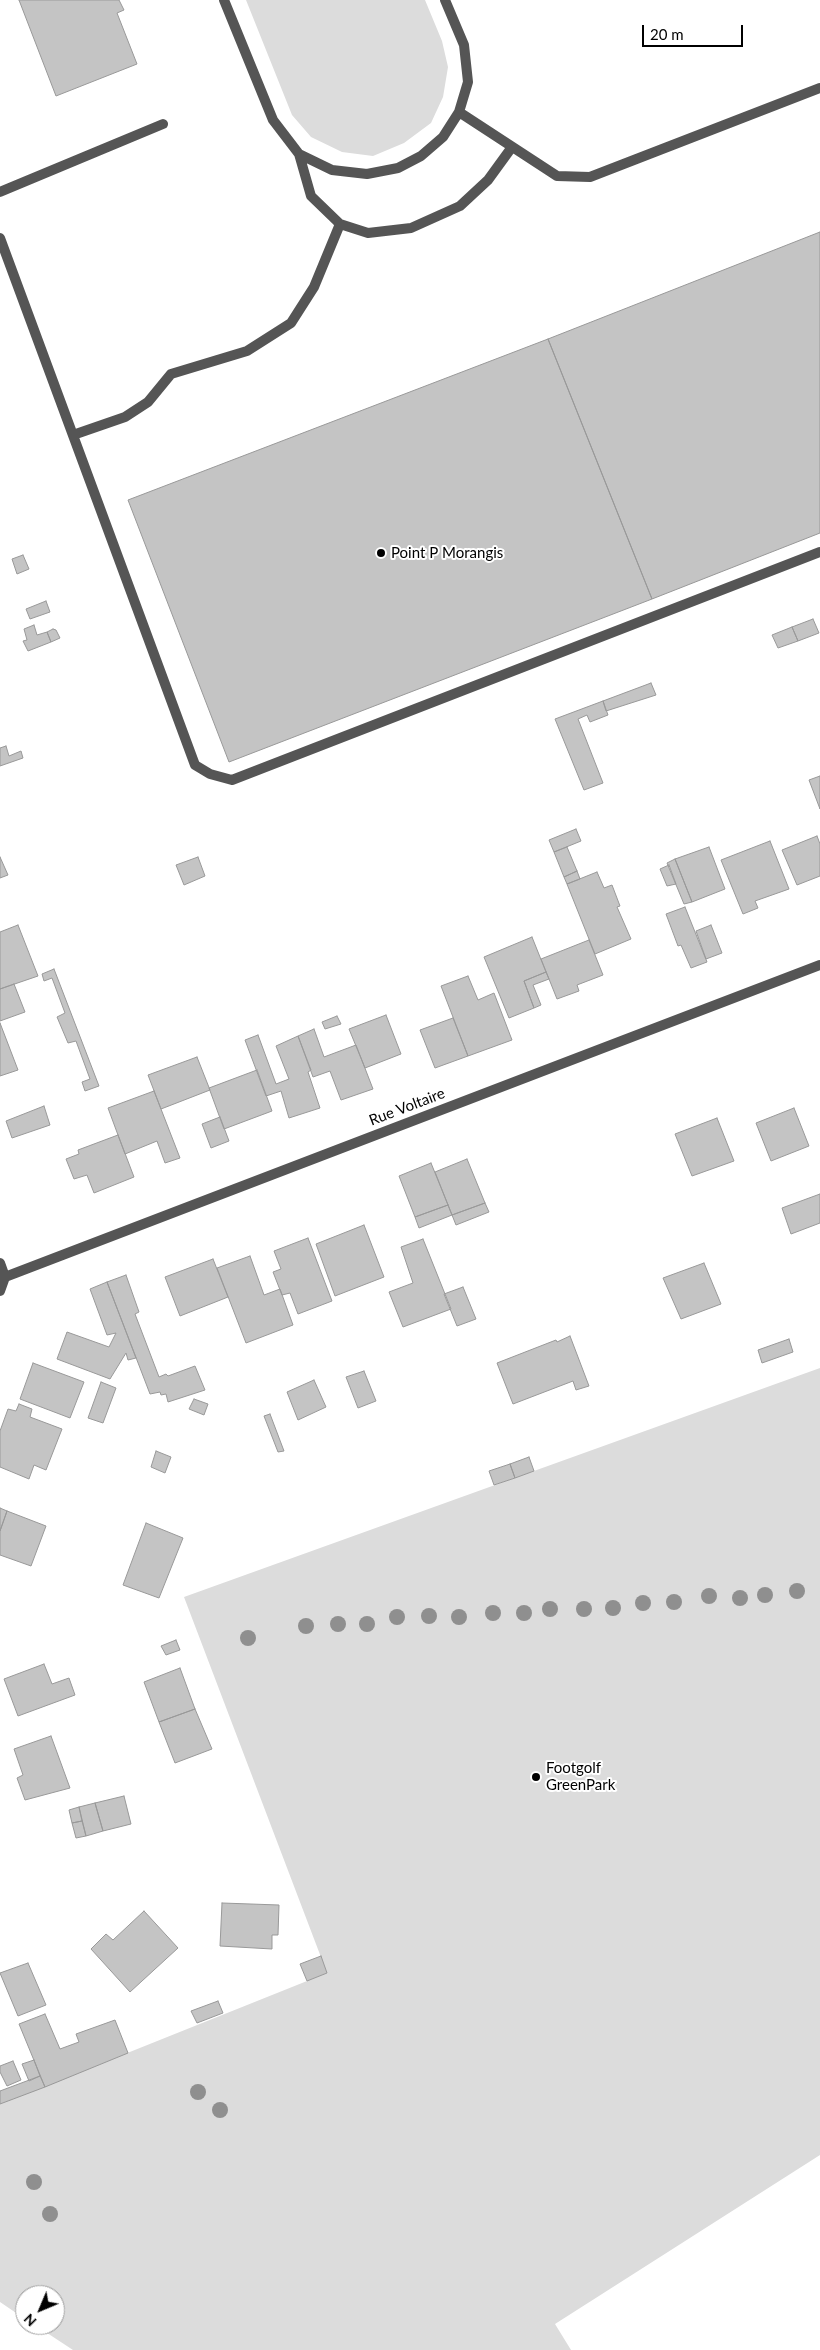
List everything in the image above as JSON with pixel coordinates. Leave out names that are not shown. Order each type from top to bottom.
[{"type":"street","points":[[224,0],[273,120],[299,154],[310,196],[340,224],[368,232],[412,228],[460,206],[488,180],[512,147]]},
{"type":"street","points":[[299,154],[332,170],[367,174],[398,168],[421,156],[443,137],[459,112],[468,82],[464,45],[445,0]]},
{"type":"street","points":[[459,112],[557,176],[590,176],[820,88]]},
{"type":"street","points":[[0,192],[163,124]]},
{"type":"street","points":[[73,435],[125,417],[148,402],[171,374],[247,351],[291,323],[314,287],[340,224]]},
{"type":"street","points":[[0,238],[195,766],[210,774],[232,780],[820,552]]},
{"type":"street","name":"Rue Voltaire","points":[[5,1277],[820,965]]},
{"type":"street","points":[[0,1263],[5,1277],[0,1291]]},
{"type":"shaded area","points":[[246,0],[425,0],[442,41],[448,67],[443,97],[431,123],[404,143],[373,156],[342,152],[311,137],[292,115]]},
{"type":"shaded area","name":"Footgolf GreenPark","points":[[820,1368],[820,2155],[555,2324],[571,2350],[73,2350],[50,2335],[65,2335],[65,2285],[15,2285],[15,2312],[0,2302],[0,2104],[327,1973],[184,1597]]},
{"type":"building","points":[[19,0],[119,0],[124,10],[117,13],[137,64],[56,96]]},
{"type":"building","points":[[820,232],[820,533],[652,599],[548,339]]},
{"type":"building","points":[[548,339],[652,599],[229,762],[128,500]]},
{"type":"building","points":[[23,555],[29,569],[17,574],[12,559]]},
{"type":"building","points":[[46,601],[50,612],[30,619],[26,609]]},
{"type":"building","points":[[813,619],[819,633],[798,641],[792,627]]},
{"type":"building","points":[[34,625],[37,635],[47,632],[51,642],[28,651],[23,641],[27,640],[24,629]]},
{"type":"building","points":[[792,627],[798,641],[778,648],[772,635]]},
{"type":"building","points":[[53,629],[56,630],[60,638],[51,642],[47,632]]},
{"type":"building","points":[[651,683],[656,695],[606,711],[603,701]]},
{"type":"building","points":[[603,701],[608,715],[590,722],[587,715],[578,719],[603,783],[584,790],[555,719]]},
{"type":"building","points":[[6,746],[9,756],[21,751],[23,758],[0,766],[0,748]]},
{"type":"building","points":[[820,776],[820,809],[809,780]]},
{"type":"building","points":[[576,829],[581,841],[554,852],[549,840]]},
{"type":"building","points":[[817,836],[820,844],[820,876],[797,885],[782,850]]},
{"type":"building","points":[[770,841],[789,889],[755,901],[758,908],[743,914],[721,860]]},
{"type":"building","points":[[567,847],[577,871],[564,877],[554,852]]},
{"type":"building","points":[[709,847],[725,889],[692,902],[675,859]]},
{"type":"building","points":[[0,857],[8,875],[0,878]]},
{"type":"building","points":[[198,857],[205,876],[184,885],[176,865]]},
{"type":"building","points":[[675,859],[692,902],[684,904],[667,863]]},
{"type":"building","points":[[669,865],[676,884],[667,886],[660,869]]},
{"type":"building","points":[[577,871],[580,879],[567,884],[564,877]]},
{"type":"building","points":[[597,872],[604,888],[612,885],[620,906],[617,907],[631,939],[595,954],[567,884]]},
{"type":"building","points":[[685,907],[707,962],[691,968],[681,945],[678,946],[666,914]]},
{"type":"building","points":[[18,925],[38,976],[0,989],[0,932]]},
{"type":"building","points":[[711,925],[722,953],[706,959],[696,931]]},
{"type":"building","points":[[532,937],[546,972],[524,981],[534,1008],[509,1018],[484,957]]},
{"type":"building","points":[[589,940],[603,975],[577,985],[579,991],[557,999],[541,959]]},
{"type":"building","points":[[54,969],[99,1086],[85,1091],[82,1082],[90,1079],[76,1041],[68,1043],[57,1017],[65,1013],[52,978],[44,981],[42,974]]},
{"type":"building","points":[[546,972],[549,979],[533,985],[541,1005],[534,1008],[524,981]]},
{"type":"building","points":[[468,976],[478,1000],[494,993],[512,1040],[468,1056],[441,986]]},
{"type":"building","points":[[14,984],[25,1012],[0,1021],[0,989]]},
{"type":"building","points":[[386,1015],[401,1054],[365,1068],[349,1029]]},
{"type":"building","points":[[337,1016],[341,1024],[325,1029],[322,1022]]},
{"type":"building","points":[[453,1018],[468,1056],[435,1068],[420,1030]]},
{"type":"building","points":[[0,1023],[18,1070],[0,1076]]},
{"type":"building","points":[[314,1029],[324,1057],[356,1045],[373,1089],[341,1100],[330,1071],[313,1077],[298,1036]]},
{"type":"building","points":[[258,1035],[276,1084],[289,1079],[276,1046],[298,1036],[311,1070],[308,1072],[320,1108],[289,1118],[281,1091],[266,1096],[245,1040]]},
{"type":"building","points":[[197,1057],[210,1090],[161,1109],[148,1075]]},
{"type":"building","points":[[257,1070],[272,1111],[224,1129],[209,1088]]},
{"type":"building","points":[[154,1091],[180,1158],[165,1163],[157,1141],[125,1154],[108,1108]]},
{"type":"building","points":[[44,1106],[50,1125],[12,1138],[6,1121]]},
{"type":"building","points":[[794,1108],[809,1146],[771,1161],[756,1123]]},
{"type":"building","points":[[220,1117],[229,1141],[211,1148],[202,1124]]},
{"type":"building","points":[[717,1118],[734,1161],[692,1176],[675,1134]]},
{"type":"building","points":[[118,1135],[134,1177],[94,1193],[87,1175],[74,1179],[66,1159],[79,1154],[78,1150]]},
{"type":"building","points":[[467,1159],[485,1203],[452,1215],[435,1172]]},
{"type":"building","points":[[431,1163],[448,1205],[415,1217],[399,1176]]},
{"type":"building","points":[[820,1194],[820,1223],[791,1234],[782,1208]]},
{"type":"building","points":[[485,1203],[489,1212],[456,1225],[452,1215]]},
{"type":"building","points":[[448,1205],[452,1215],[419,1228],[415,1217]]},
{"type":"building","points":[[364,1225],[384,1277],[335,1296],[316,1244]]},
{"type":"building","points":[[308,1238],[332,1301],[298,1314],[290,1293],[282,1295],[273,1272],[281,1269],[274,1251]]},
{"type":"building","points":[[423,1239],[451,1309],[403,1327],[389,1292],[413,1283],[401,1247]]},
{"type":"building","points":[[250,1256],[264,1295],[280,1289],[293,1325],[246,1343],[217,1268]]},
{"type":"building","points":[[213,1259],[228,1297],[180,1316],[165,1277]]},
{"type":"building","points":[[704,1263],[721,1304],[681,1319],[663,1278]]},
{"type":"building","points":[[126,1275],[139,1312],[135,1314],[159,1377],[166,1374],[168,1376],[195,1366],[205,1390],[168,1402],[166,1394],[161,1395],[160,1392],[150,1394],[107,1282]]},
{"type":"building","points":[[107,1282],[136,1358],[128,1360],[126,1353],[110,1379],[57,1359],[67,1332],[109,1347],[116,1333],[107,1335],[90,1289]]},
{"type":"building","points":[[463,1287],[476,1319],[457,1326],[444,1294]]},
{"type":"building","points":[[570,1336],[589,1386],[576,1390],[573,1381],[513,1404],[497,1363]]},
{"type":"building","points":[[789,1339],[793,1352],[762,1363],[758,1350]]},
{"type":"building","points":[[33,1363],[84,1382],[70,1418],[20,1399]]},
{"type":"building","points":[[364,1371],[376,1401],[358,1408],[346,1377]]},
{"type":"building","points":[[314,1380],[326,1407],[298,1420],[287,1392]]},
{"type":"building","points":[[101,1382],[116,1388],[103,1423],[88,1418]]},
{"type":"building","points":[[194,1399],[208,1404],[204,1415],[189,1409]]},
{"type":"building","points":[[19,1404],[32,1409],[30,1417],[62,1429],[46,1470],[34,1465],[29,1479],[0,1467],[0,1431],[8,1409],[16,1411]]},
{"type":"building","points":[[270,1414],[284,1451],[278,1452],[264,1416]]},
{"type":"building","points":[[156,1451],[171,1457],[165,1473],[151,1467]]},
{"type":"building","points":[[529,1457],[534,1471],[515,1478],[510,1464]]},
{"type":"building","points":[[510,1464],[515,1478],[494,1485],[489,1471]]},
{"type":"building","points":[[0,1508],[7,1511],[0,1531]]},
{"type":"building","points":[[7,1511],[46,1526],[31,1566],[0,1555],[0,1531]]},
{"type":"building","points":[[146,1523],[183,1538],[159,1598],[123,1585]]},
{"type":"building","points":[[176,1640],[180,1650],[166,1655],[161,1646]]},
{"type":"building","points":[[44,1664],[52,1684],[69,1678],[75,1695],[18,1716],[4,1679]]},
{"type":"building","points":[[180,1668],[195,1709],[159,1722],[144,1682]]},
{"type":"building","points":[[195,1709],[212,1749],[175,1763],[159,1722]]},
{"type":"building","points":[[51,1736],[70,1788],[25,1800],[17,1778],[23,1775],[14,1749]]},
{"type":"building","points":[[124,1796],[131,1824],[103,1831],[95,1803]]},
{"type":"building","points":[[95,1803],[103,1831],[86,1836],[79,1807]]},
{"type":"building","points":[[79,1807],[82,1821],[72,1823],[69,1810]]},
{"type":"building","points":[[82,1821],[86,1836],[76,1838],[72,1823]]},
{"type":"building","points":[[222,1903],[279,1905],[278,1935],[272,1935],[272,1949],[220,1946]]},
{"type":"building","points":[[144,1911],[178,1948],[130,1992],[91,1949],[106,1934],[113,1940]]},
{"type":"building","points":[[321,1956],[327,1973],[307,1981],[300,1964]]},
{"type":"building","points":[[28,1963],[46,2005],[18,2016],[0,1973]]},
{"type":"building","points":[[218,2001],[223,2013],[197,2023],[191,2011]]},
{"type":"building","points":[[45,2014],[60,2049],[79,2042],[76,2034],[115,2020],[128,2053],[45,2087],[19,2024]]},
{"type":"building","points":[[34,2060],[40,2076],[29,2081],[22,2064]]},
{"type":"building","points":[[13,2061],[21,2080],[7,2086],[0,2072],[0,2066]]},
{"type":"building","points":[[40,2076],[45,2087],[0,2104],[0,2091]]},
{"type":"place","name":"Point P Morangis","points":[[381,553]]},
{"type":"place","name":"Footgolf GreenPark","points":[[536,1777]]}]
